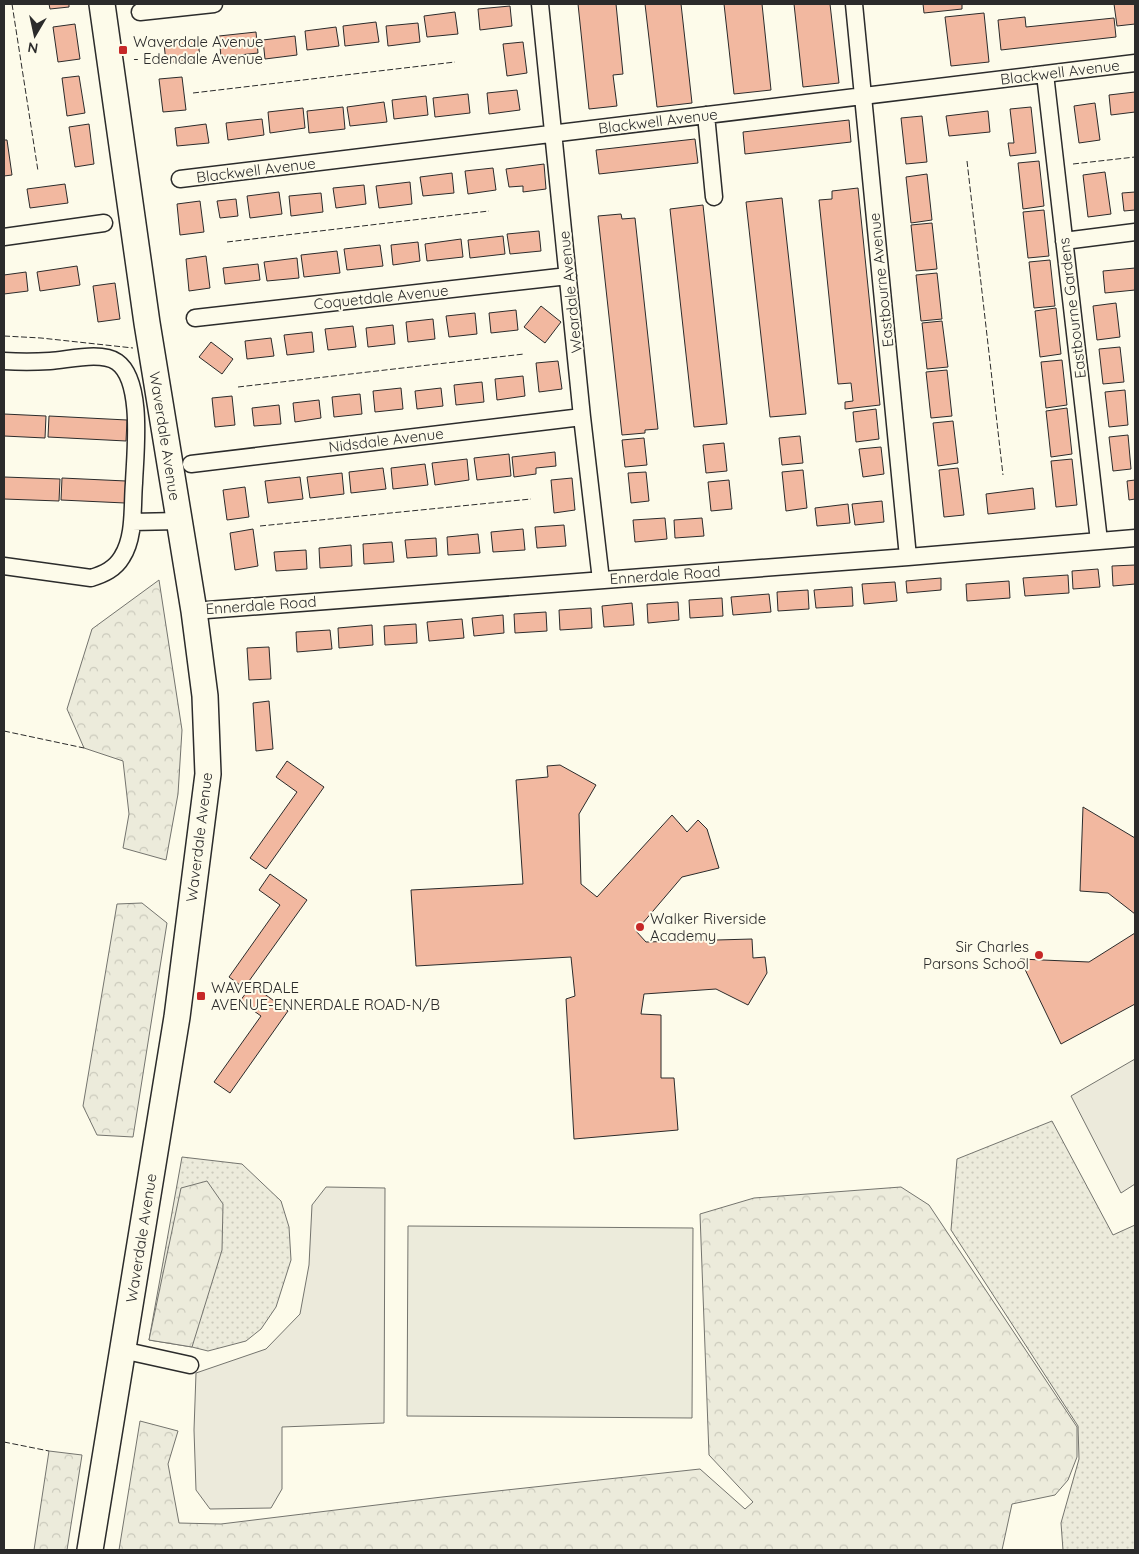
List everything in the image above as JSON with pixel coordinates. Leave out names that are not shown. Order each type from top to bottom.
[{"type":"main road","name":"Waverdale Avenue","points":[[90,1550],[177,1016],[208,774],[205,696],[194,610],[149,332],[102,4]]},
{"type":"street","points":[[140,12],[214,4]]},
{"type":"street","name":"Weardale Avenue","points":[[540,4],[582,417],[601,580]]},
{"type":"street","name":"Eastbourne Avenue","points":[[854,4],[908,557]]},
{"type":"street","name":"Blackwell Avenue","points":[[180,179],[1135,63]]},
{"type":"street","name":"Eastbourne Gardens","points":[[1045,74],[1099,542]]},
{"type":"street","points":[[706,115],[714,197]]},
{"type":"street","points":[[4,236],[104,223]]},
{"type":"street","points":[[1064,241],[1135,232]]},
{"type":"street","name":"Coquetdale Avenue","points":[[195,318],[568,276]]},
{"type":"street","points":[[4,361],[51,361],[97,357],[107,357],[115,360],[123,367],[128,376],[133,394],[137,430],[132,522],[129,540],[123,556],[115,567],[102,575],[91,578],[4,566]]},
{"type":"street","name":"Nidsdale Avenue","points":[[191,464],[582,417]]},
{"type":"street","points":[[132,522],[179,521]]},
{"type":"street","name":"Ennerdale Road","points":[[194,610],[908,557],[1135,538]]},
{"type":"street","points":[[122,1350],[190,1365]]},
{"type":"green space","points":[[159,580],[182,730],[178,794],[166,860],[123,848],[129,814],[123,761],[84,748],[67,709],[92,629]]},
{"type":"green space","points":[[142,903],[167,923],[133,1137],[97,1135],[83,1106],[117,904]]},
{"type":"green space","points":[[1052,1121],[1113,1235],[1135,1225],[1135,1550],[1063,1550],[1061,1523],[1079,1459],[1078,1426],[951,1230],[957,1159]]},
{"type":"green space","points":[[182,1157],[242,1164],[281,1201],[289,1227],[291,1260],[276,1307],[261,1329],[246,1341],[208,1351],[149,1340]]},
{"type":"green space","points":[[207,1181],[223,1204],[222,1250],[192,1347],[149,1340],[181,1188]]},
{"type":"green space","points":[[901,1187],[929,1205],[1077,1427],[1077,1457],[1068,1480],[1055,1495],[1012,1504],[1002,1550],[119,1550],[140,1421],[178,1431],[168,1464],[179,1523],[221,1524],[442,1497],[700,1469],[745,1509],[753,1502],[709,1455],[700,1214],[754,1198]]},
{"type":"green space","points":[[408,1226],[693,1228],[692,1418],[407,1416]]},
{"type":"green space","points":[[49,1451],[82,1455],[67,1550],[34,1550]]},
{"type":"shaded area","points":[[1135,1059],[1135,1184],[1121,1193],[1071,1096]]},
{"type":"shaded area","points":[[326,1187],[385,1188],[384,1423],[282,1427],[282,1489],[271,1508],[210,1509],[196,1490],[194,1430],[196,1373],[266,1349],[300,1314],[309,1265],[312,1205]]},
{"type":"building","points":[[49,4],[69,4],[69,7],[50,9]]},
{"type":"building","points":[[578,4],[616,4],[623,74],[613,75],[617,106],[589,109]]},
{"type":"building","points":[[645,4],[681,4],[692,103],[657,107]]},
{"type":"building","points":[[724,4],[762,4],[771,90],[734,94]]},
{"type":"building","points":[[794,4],[830,4],[839,83],[803,87]]},
{"type":"building","points":[[923,4],[962,4],[962,9],[924,13]]},
{"type":"building","points":[[1114,4],[1135,4],[1135,24],[1117,26]]},
{"type":"building","points":[[510,6],[512,26],[480,30],[478,9]]},
{"type":"building","points":[[455,12],[458,34],[427,37],[424,16]]},
{"type":"building","points":[[984,13],[989,62],[951,66],[945,17]]},
{"type":"building","points":[[1025,17],[1026,27],[1114,18],[1116,37],[1001,50],[998,20]]},
{"type":"building","points":[[376,22],[379,42],[345,46],[343,26]]},
{"type":"building","points":[[418,23],[420,42],[388,46],[386,26]]},
{"type":"building","points":[[75,24],[80,59],[58,62],[53,27]]},
{"type":"building","points":[[336,27],[339,46],[307,50],[305,31]]},
{"type":"building","points":[[256,32],[258,53],[221,57],[219,36]]},
{"type":"building","points":[[295,36],[297,55],[265,59],[263,40]]},
{"type":"building","points":[[198,39],[200,59],[166,63],[164,43]]},
{"type":"building","points":[[523,42],[527,73],[507,76],[503,44]]},
{"type":"building","points":[[79,76],[85,113],[67,116],[62,78]]},
{"type":"building","points":[[182,77],[186,110],[163,112],[159,79]]},
{"type":"building","points":[[517,90],[520,110],[489,114],[487,93]]},
{"type":"building","points":[[1135,92],[1135,112],[1111,115],[1109,95]]},
{"type":"building","points":[[468,94],[470,113],[435,117],[433,98]]},
{"type":"building","points":[[426,96],[428,115],[394,119],[392,100]]},
{"type":"building","points":[[384,102],[387,122],[350,126],[347,107]]},
{"type":"building","points":[[1095,103],[1100,140],[1079,143],[1074,106]]},
{"type":"building","points":[[343,107],[345,129],[309,133],[307,111]]},
{"type":"building","points":[[1031,107],[1036,153],[1010,156],[1008,143],[1014,143],[1010,109]]},
{"type":"building","points":[[303,108],[305,128],[270,133],[268,112]]},
{"type":"building","points":[[988,111],[990,132],[949,136],[946,116]]},
{"type":"building","points":[[922,116],[927,162],[906,164],[901,118]]},
{"type":"building","points":[[262,119],[264,135],[228,140],[226,123]]},
{"type":"building","points":[[849,120],[851,142],[745,154],[743,132]]},
{"type":"building","points":[[89,124],[94,164],[75,167],[69,127]]},
{"type":"building","points":[[206,124],[209,143],[177,146],[175,128]]},
{"type":"building","points":[[695,139],[698,163],[599,174],[596,150]]},
{"type":"building","points":[[4,140],[7,140],[12,175],[4,176]]},
{"type":"building","points":[[1039,161],[1044,206],[1023,209],[1018,163]]},
{"type":"building","points":[[544,164],[546,189],[523,192],[523,186],[509,187],[506,169]]},
{"type":"building","points":[[493,168],[496,190],[468,194],[465,171]]},
{"type":"building","points":[[1105,172],[1111,214],[1088,217],[1083,175]]},
{"type":"building","points":[[452,173],[454,193],[423,196],[420,177]]},
{"type":"building","points":[[927,174],[932,220],[911,223],[906,177]]},
{"type":"building","points":[[410,182],[412,204],[379,208],[376,186]]},
{"type":"building","points":[[65,184],[68,203],[30,208],[27,189]]},
{"type":"building","points":[[364,185],[366,204],[336,208],[333,188]]},
{"type":"building","points":[[858,188],[880,405],[845,409],[845,402],[853,401],[851,383],[838,384],[819,200],[832,199],[832,191]]},
{"type":"building","points":[[279,192],[282,214],[250,218],[247,196]]},
{"type":"building","points":[[1135,192],[1135,210],[1124,211],[1122,193]]},
{"type":"building","points":[[321,193],[323,212],[291,216],[289,196]]},
{"type":"building","points":[[782,198],[806,414],[770,417],[746,202]]},
{"type":"building","points":[[236,199],[238,216],[220,218],[217,201]]},
{"type":"building","points":[[200,201],[204,232],[180,235],[177,204]]},
{"type":"building","points":[[703,205],[727,424],[694,427],[670,209]]},
{"type":"building","points":[[1044,210],[1049,256],[1028,258],[1023,212]]},
{"type":"building","points":[[621,214],[622,219],[635,218],[658,429],[645,430],[645,433],[622,435],[598,216]]},
{"type":"building","points":[[932,223],[937,269],[916,271],[911,225]]},
{"type":"building","points":[[539,231],[541,251],[510,254],[507,234]]},
{"type":"building","points":[[503,236],[505,254],[470,258],[468,240]]},
{"type":"building","points":[[461,239],[463,257],[427,261],[425,244]]},
{"type":"building","points":[[418,242],[420,261],[393,265],[391,245]]},
{"type":"building","points":[[380,245],[383,266],[347,270],[344,249]]},
{"type":"building","points":[[337,251],[340,273],[304,277],[301,255]]},
{"type":"building","points":[[206,256],[210,288],[189,291],[186,259]]},
{"type":"building","points":[[297,258],[299,278],[267,281],[264,262]]},
{"type":"building","points":[[1050,260],[1055,306],[1034,308],[1029,262]]},
{"type":"building","points":[[258,264],[260,280],[225,284],[223,268]]},
{"type":"building","points":[[77,266],[80,285],[40,291],[37,272]]},
{"type":"building","points":[[1135,268],[1135,290],[1105,293],[1103,271]]},
{"type":"building","points":[[26,272],[28,291],[4,294],[4,275]]},
{"type":"building","points":[[937,273],[942,319],[921,321],[916,275]]},
{"type":"building","points":[[115,283],[120,319],[98,322],[93,286]]},
{"type":"building","points":[[1116,303],[1120,337],[1097,340],[1093,306]]},
{"type":"building","points":[[541,306],[561,322],[545,343],[524,327]]},
{"type":"building","points":[[1056,308],[1061,354],[1040,357],[1035,311]]},
{"type":"building","points":[[516,310],[518,330],[491,333],[489,313]]},
{"type":"building","points":[[475,313],[477,334],[449,337],[446,316]]},
{"type":"building","points":[[433,319],[435,339],[408,342],[406,322]]},
{"type":"building","points":[[942,321],[948,367],[927,369],[922,323]]},
{"type":"building","points":[[393,325],[395,344],[368,347],[366,328]]},
{"type":"building","points":[[353,326],[356,347],[328,350],[325,329]]},
{"type":"building","points":[[312,332],[314,352],[287,355],[284,335]]},
{"type":"building","points":[[271,338],[274,356],[247,359],[245,341]]},
{"type":"building","points":[[211,342],[233,359],[222,374],[199,357]]},
{"type":"building","points":[[1120,347],[1124,382],[1103,384],[1099,349]]},
{"type":"building","points":[[1062,360],[1067,405],[1046,408],[1041,362]]},
{"type":"building","points":[[558,361],[562,389],[539,392],[536,363]]},
{"type":"building","points":[[947,370],[952,416],[931,418],[926,372]]},
{"type":"building","points":[[523,376],[525,396],[497,400],[495,379]]},
{"type":"building","points":[[482,382],[484,402],[456,405],[454,385]]},
{"type":"building","points":[[401,388],[403,409],[375,412],[373,391]]},
{"type":"building","points":[[441,388],[443,406],[417,409],[415,391]]},
{"type":"building","points":[[1125,390],[1128,425],[1109,427],[1105,392]]},
{"type":"building","points":[[360,394],[362,414],[334,417],[332,397]]},
{"type":"building","points":[[232,396],[235,425],[215,427],[212,398]]},
{"type":"building","points":[[319,400],[321,418],[295,422],[293,403]]},
{"type":"building","points":[[279,405],[281,424],[254,426],[252,408]]},
{"type":"building","points":[[1067,408],[1072,454],[1051,457],[1046,411]]},
{"type":"building","points":[[876,409],[879,439],[856,442],[853,412]]},
{"type":"building","points":[[4,414],[46,416],[45,438],[4,436]]},
{"type":"building","points":[[49,416],[127,420],[126,441],[48,437]]},
{"type":"building","points":[[953,421],[958,463],[938,466],[933,423]]},
{"type":"building","points":[[1128,435],[1131,469],[1113,471],[1109,437]]},
{"type":"building","points":[[800,436],[803,463],[782,465],[779,438]]},
{"type":"building","points":[[644,438],[647,465],[625,467],[622,440]]},
{"type":"building","points":[[724,443],[727,471],[706,473],[703,445]]},
{"type":"building","points":[[881,447],[884,474],[863,477],[859,449]]},
{"type":"building","points":[[555,452],[556,466],[536,468],[536,474],[514,477],[512,457]]},
{"type":"building","points":[[509,454],[511,476],[477,480],[474,458]]},
{"type":"building","points":[[467,459],[469,480],[435,485],[432,463]]},
{"type":"building","points":[[1072,459],[1077,505],[1056,507],[1051,461]]},
{"type":"building","points":[[425,464],[428,485],[393,489],[391,468]]},
{"type":"building","points":[[383,468],[386,489],[351,493],[349,472]]},
{"type":"building","points":[[958,468],[964,515],[944,517],[939,470]]},
{"type":"building","points":[[803,470],[807,508],[786,511],[782,472]]},
{"type":"building","points":[[646,472],[649,501],[631,503],[628,473]]},
{"type":"building","points":[[342,473],[344,494],[310,498],[307,477]]},
{"type":"building","points":[[4,477],[60,479],[59,501],[4,499]]},
{"type":"building","points":[[300,477],[303,499],[268,503],[265,481]]},
{"type":"building","points":[[62,478],[126,481],[125,503],[61,500]]},
{"type":"building","points":[[572,478],[575,510],[554,513],[551,480]]},
{"type":"building","points":[[729,480],[732,509],[711,511],[708,482]]},
{"type":"building","points":[[1135,480],[1135,499],[1129,500],[1127,481]]},
{"type":"building","points":[[245,487],[249,517],[227,520],[223,490]]},
{"type":"building","points":[[1033,488],[1035,509],[988,514],[986,494]]},
{"type":"building","points":[[882,501],[884,522],[855,525],[852,504]]},
{"type":"building","points":[[848,504],[850,523],[817,526],[815,508]]},
{"type":"building","points":[[665,518],[667,539],[635,542],[633,520]]},
{"type":"building","points":[[702,518],[704,536],[675,538],[674,520]]},
{"type":"building","points":[[564,525],[566,546],[537,548],[535,527]]},
{"type":"building","points":[[253,529],[258,566],[235,570],[230,533]]},
{"type":"building","points":[[523,529],[525,550],[493,552],[491,532]]},
{"type":"building","points":[[478,534],[480,553],[448,555],[447,537]]},
{"type":"building","points":[[436,538],[437,556],[407,558],[405,540]]},
{"type":"building","points":[[392,542],[394,562],[364,564],[363,544]]},
{"type":"building","points":[[351,545],[352,566],[320,568],[319,548]]},
{"type":"building","points":[[306,550],[307,569],[276,571],[274,552]]},
{"type":"building","points":[[1135,565],[1135,584],[1113,586],[1112,566]]},
{"type":"building","points":[[1098,569],[1100,587],[1073,589],[1072,571]]},
{"type":"building","points":[[1068,575],[1069,593],[1025,596],[1023,578]]},
{"type":"building","points":[[941,578],[941,590],[907,593],[906,581]]},
{"type":"building","points":[[1009,581],[1010,598],[967,601],[966,584]]},
{"type":"building","points":[[895,582],[897,601],[864,604],[862,584]]},
{"type":"building","points":[[852,587],[853,606],[816,608],[814,590]]},
{"type":"building","points":[[808,590],[809,609],[778,611],[777,592]]},
{"type":"building","points":[[769,594],[771,612],[733,615],[731,597]]},
{"type":"building","points":[[722,598],[723,616],[690,618],[689,600]]},
{"type":"building","points":[[678,602],[679,620],[648,623],[647,604]]},
{"type":"building","points":[[632,603],[634,625],[604,627],[602,606]]},
{"type":"building","points":[[591,608],[592,628],[560,630],[559,610]]},
{"type":"building","points":[[546,612],[547,631],[515,633],[514,614]]},
{"type":"building","points":[[503,615],[504,633],[474,636],[472,618]]},
{"type":"building","points":[[462,619],[464,638],[429,641],[427,622]]},
{"type":"building","points":[[416,624],[417,643],[385,645],[384,626]]},
{"type":"building","points":[[372,625],[373,645],[339,648],[338,628]]},
{"type":"building","points":[[330,630],[332,649],[297,652],[296,632]]},
{"type":"building","points":[[269,647],[271,679],[249,680],[247,648]]},
{"type":"building","points":[[269,701],[273,749],[256,751],[253,703]]},
{"type":"building","points":[[287,761],[324,787],[266,869],[250,858],[297,792],[276,777]]},
{"type":"building","points":[[560,765],[596,785],[579,814],[581,884],[597,897],[672,815],[687,832],[698,820],[707,829],[719,868],[682,877],[636,931],[646,942],[752,939],[753,958],[765,957],[767,973],[748,1005],[716,989],[644,994],[641,1014],[661,1015],[661,1078],[674,1078],[678,1130],[574,1139],[566,999],[575,996],[571,957],[416,966],[411,890],[523,884],[516,780],[548,777],[547,766]]},
{"type":"building","points":[[1083,807],[1135,838],[1135,914],[1108,893],[1080,891]]},
{"type":"building","points":[[270,874],[307,900],[244,988],[229,977],[280,905],[259,890]]},
{"type":"building","points":[[1135,933],[1135,1004],[1061,1044],[1020,959],[1089,962]]},
{"type":"building","points":[[252,985],[288,1011],[230,1093],[214,1082],[261,1016],[240,1001]]},
{"type":"fence","points":[[12,4],[38,171]]},
{"type":"fence","points":[[193,93],[455,62]]},
{"type":"fence","points":[[1073,164],[1135,157]]},
{"type":"fence","points":[[967,161],[1003,475]]},
{"type":"fence","points":[[227,242],[489,211]]},
{"type":"fence","points":[[4,336],[133,348]]},
{"type":"fence","points":[[238,387],[524,354]]},
{"type":"fence","points":[[260,526],[531,499]]},
{"type":"fence","points":[[4,731],[84,748]]},
{"type":"fence","points":[[4,1442],[49,1451]]},
{"type":"place","name":"Waverdale Avenue - Edendale Avenue","points":[[123,50]]},
{"type":"place","name":"Walker Riverside Academy","points":[[640,927]]},
{"type":"place","name":"Sir Charles Parsons School","points":[[1039,955]]},
{"type":"place","name":"WAVERDALE AVENUE-ENNERDALE ROAD-N/B","points":[[201,996]]}]
